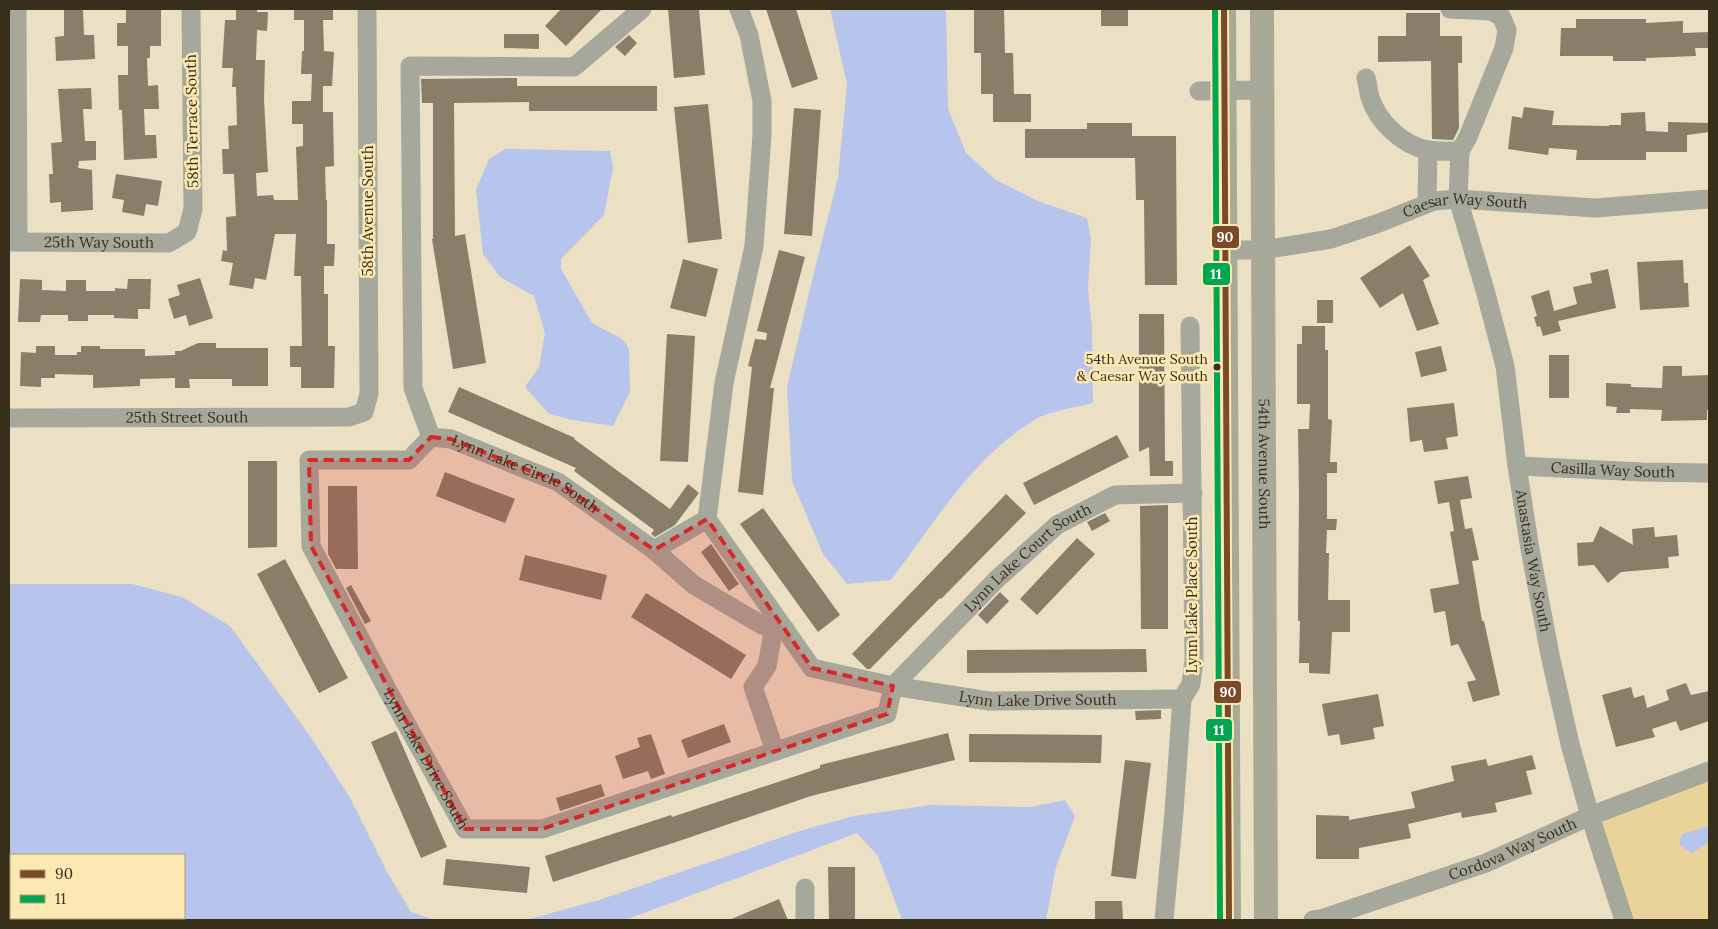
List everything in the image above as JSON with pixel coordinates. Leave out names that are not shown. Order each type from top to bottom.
[{"type":"main road","points":[[1224,9],[1226,91],[1229,920]]},
{"type":"main road","name":"54th Avenue South","points":[[1262,9],[1266,920]]},
{"type":"street","points":[[13,242],[17,9]]},
{"type":"street","name":"58th Terrace South","points":[[188,232],[193,208],[191,9]]},
{"type":"street","name":"58th Avenue South","points":[[364,412],[369,394],[367,9]]},
{"type":"street","name":"Lynn Lake Circle South","points":[[642,9],[574,67],[410,66],[413,388],[431,437],[451,439],[558,482],[654,550],[694,585],[762,625],[779,628]]},
{"type":"street","points":[[654,550],[707,519],[724,383],[754,246],[762,135],[762,101],[749,35],[739,9]]},
{"type":"street","points":[[1366,78],[1370,98],[1379,115],[1392,131],[1411,143],[1428,150],[1460,151],[1468,137],[1504,48],[1507,30],[1501,16],[1491,11],[1450,9]]},
{"type":"street","points":[[1199,91],[1262,90]]},
{"type":"street","points":[[1427,204],[1428,150]]},
{"type":"street","name":"Anastasia Way South","points":[[1460,151],[1458,199],[1505,366],[1517,466],[1550,655],[1570,744],[1590,816],[1624,920]]},
{"type":"street","name":"Caesar Way South","points":[[1226,250],[1263,250],[1332,239],[1379,223],[1434,200],[1458,199],[1595,208],[1709,199]]},
{"type":"street","name":"25th Way South","points":[[13,242],[169,243],[188,232]]},
{"type":"street","name":"Lynn Lake Place South","points":[[1164,920],[1182,700],[1191,684],[1194,661],[1190,326]]},
{"type":"street","name":"25th Street South","points":[[9,418],[349,417],[364,412]]},
{"type":"street","name":"Lynn Lake Drive South","points":[[431,437],[409,460],[310,460],[311,546],[388,691],[465,829],[542,829],[887,714],[893,686]]},
{"type":"street","name":"Casilla Way South","points":[[1517,466],[1709,473]]},
{"type":"street","name":"Lynn Lake Court South","points":[[893,686],[997,579],[1057,525],[1115,495],[1193,493]]},
{"type":"street","name":"Lynn Lake Drive South","points":[[707,519],[779,628],[812,668],[893,686],[989,701],[1182,700]]},
{"type":"street","points":[[775,751],[753,687],[767,666],[779,628]]},
{"type":"street","name":"Cordova Way South","points":[[1313,920],[1321,919],[1486,864],[1590,816],[1709,771]]},
{"type":"street","points":[[804,888],[805,920]]},
{"type":"highlighted area","points":[[431,437],[451,439],[558,482],[654,550],[707,519],[812,668],[893,686],[887,714],[542,829],[465,829],[311,546],[309,460],[409,460]]},
{"type":"shaded area","points":[[1709,779],[1709,826],[1682,834],[1691,853],[1709,843],[1709,920],[1633,920],[1600,820]]},
{"type":"water","points":[[830,9],[946,9],[948,109],[966,153],[996,180],[1040,202],[1087,218],[1091,239],[1088,289],[1092,329],[1093,403],[1057,411],[1038,418],[1015,433],[994,451],[975,470],[940,513],[891,580],[847,584],[823,554],[792,481],[787,387],[838,178],[847,84]]},
{"type":"water","points":[[505,149],[610,151],[613,168],[604,215],[561,259],[561,269],[592,323],[622,339],[629,349],[630,392],[613,426],[549,414],[525,387],[539,367],[545,333],[534,296],[500,277],[483,254],[476,190],[489,159]]},
{"type":"water","points":[[9,584],[132,584],[182,597],[230,626],[312,739],[349,796],[387,872],[411,912],[435,920],[9,920]]},
{"type":"water","points":[[1065,800],[1075,816],[1056,867],[1046,920],[902,920],[878,856],[857,833],[625,920],[526,920],[599,900],[803,830],[854,816],[931,805],[1031,807]]},
{"type":"water","points":[[1709,826],[1709,843],[1691,853],[1679,844],[1682,834]]},
{"type":"building","points":[[64,9],[83,9],[84,35],[94,35],[95,59],[56,61],[55,37],[64,36]]},
{"type":"building","points":[[126,9],[161,9],[161,46],[150,46],[150,58],[147,58],[148,86],[158,85],[159,109],[144,109],[145,135],[156,135],[157,158],[124,160],[122,110],[119,110],[118,75],[128,75],[128,46],[117,46],[117,23],[126,23]]},
{"type":"building","points":[[236,9],[257,9],[257,12],[268,12],[267,31],[257,30],[256,60],[265,60],[264,100],[268,172],[256,173],[257,196],[273,195],[274,200],[298,200],[296,147],[303,146],[303,124],[292,124],[292,101],[311,101],[312,74],[301,74],[302,51],[304,51],[304,20],[294,20],[294,9],[333,9],[333,20],[323,20],[324,51],[334,52],[332,86],[323,86],[323,112],[333,112],[334,166],[325,167],[327,244],[335,244],[334,266],[324,266],[324,294],[328,294],[328,346],[335,346],[334,388],[301,388],[301,367],[290,367],[290,346],[302,346],[301,276],[294,276],[296,234],[275,234],[266,280],[255,278],[253,289],[229,285],[233,263],[221,261],[223,250],[227,251],[226,217],[236,216],[234,174],[223,174],[222,149],[229,149],[228,126],[237,125],[236,87],[232,87],[233,68],[222,68],[225,20],[236,20]]},
{"type":"building","points":[[561,9],[602,9],[566,46],[545,26]]},
{"type":"building","points":[[668,9],[699,9],[705,75],[674,78]]},
{"type":"building","points":[[766,9],[796,9],[818,79],[792,88]]},
{"type":"building","points":[[974,9],[1004,9],[1005,53],[1013,53],[1014,94],[1031,94],[1031,122],[993,122],[993,94],[981,94],[981,53],[974,53]]},
{"type":"building","points":[[1101,9],[1128,9],[1128,26],[1101,26]]},
{"type":"building","points":[[1406,13],[1440,13],[1440,36],[1462,36],[1462,63],[1458,63],[1459,128],[1453,140],[1432,139],[1431,61],[1378,62],[1378,36],[1406,36]]},
{"type":"building","points":[[1576,19],[1646,19],[1646,23],[1683,21],[1683,33],[1709,32],[1709,48],[1695,48],[1696,56],[1646,58],[1646,61],[1613,61],[1613,56],[1560,56],[1561,28],[1576,28]]},
{"type":"building","points":[[504,34],[539,34],[539,49],[504,48]]},
{"type":"building","points":[[629,35],[637,43],[625,56],[615,47]]},
{"type":"building","points":[[517,78],[517,86],[657,86],[657,111],[529,111],[529,102],[454,103],[455,236],[465,234],[486,363],[453,369],[432,239],[433,103],[422,103],[421,79]]},
{"type":"building","points":[[91,88],[92,109],[83,109],[85,141],[96,141],[96,160],[79,161],[78,168],[92,170],[93,210],[61,212],[61,202],[50,203],[49,174],[53,174],[51,143],[62,142],[58,89]]},
{"type":"building","points":[[708,104],[722,239],[688,243],[674,107]]},
{"type":"building","points":[[1524,107],[1554,111],[1552,125],[1621,125],[1621,113],[1645,112],[1646,131],[1668,132],[1668,122],[1709,123],[1709,132],[1687,135],[1687,152],[1646,152],[1646,160],[1576,160],[1577,150],[1549,148],[1548,155],[1508,149],[1512,116],[1522,118]]},
{"type":"building","points":[[794,108],[821,110],[812,236],[784,234]]},
{"type":"building","points":[[1087,123],[1132,123],[1132,136],[1176,136],[1177,285],[1145,285],[1144,200],[1136,200],[1135,158],[1025,158],[1025,129],[1087,129]]},
{"type":"building","points":[[116,174],[162,181],[158,206],[146,204],[144,216],[122,212],[124,200],[112,198]]},
{"type":"building","points":[[1410,245],[1430,276],[1423,280],[1439,324],[1417,331],[1403,293],[1380,308],[1360,278]]},
{"type":"building","points":[[779,250],[805,257],[770,388],[774,388],[763,495],[738,492],[752,367],[748,366],[755,339],[766,340],[767,333],[757,331]]},
{"type":"building","points":[[683,259],[718,269],[706,317],[670,308]]},
{"type":"building","points":[[1683,260],[1684,283],[1688,283],[1689,307],[1640,310],[1637,262]]},
{"type":"building","points":[[1608,269],[1616,308],[1558,321],[1561,331],[1543,336],[1540,326],[1537,327],[1534,317],[1537,316],[1531,296],[1549,290],[1554,311],[1577,304],[1573,287],[1592,283],[1590,273]]},
{"type":"building","points":[[200,278],[213,318],[189,326],[186,315],[174,319],[168,299],[180,295],[177,285]]},
{"type":"building","points":[[20,279],[42,280],[42,290],[66,291],[66,280],[86,280],[86,291],[115,291],[115,288],[127,289],[128,279],[151,279],[150,309],[138,309],[138,319],[114,318],[114,315],[88,315],[88,321],[68,321],[68,315],[41,315],[40,322],[18,322]]},
{"type":"building","points":[[1317,300],[1333,300],[1333,323],[1317,323]]},
{"type":"building","points":[[1139,314],[1164,314],[1165,461],[1173,461],[1173,476],[1150,476],[1149,447],[1139,452]]},
{"type":"building","points":[[1302,326],[1325,326],[1325,350],[1328,350],[1328,419],[1332,420],[1330,462],[1337,462],[1337,473],[1327,473],[1327,519],[1337,519],[1336,530],[1327,530],[1326,553],[1329,553],[1328,600],[1350,600],[1350,632],[1332,632],[1330,674],[1309,673],[1309,663],[1299,663],[1298,429],[1309,429],[1310,404],[1297,404],[1297,344],[1302,344]]},
{"type":"building","points":[[667,334],[695,336],[688,462],[660,461]]},
{"type":"building","points":[[198,343],[216,343],[216,348],[268,348],[268,386],[232,386],[232,379],[189,379],[190,388],[175,388],[175,378],[140,379],[140,386],[93,388],[93,375],[55,374],[55,378],[41,378],[41,387],[20,386],[21,352],[36,353],[36,346],[55,346],[55,355],[77,355],[77,352],[81,352],[81,346],[100,346],[100,349],[145,349],[145,356],[175,355],[175,351],[181,351]]},
{"type":"building","points":[[1441,346],[1447,371],[1421,377],[1415,352]]},
{"type":"building","points":[[1549,355],[1569,355],[1569,398],[1549,398]]},
{"type":"building","points":[[1663,366],[1682,366],[1682,376],[1709,375],[1709,410],[1707,410],[1707,420],[1661,421],[1662,410],[1630,409],[1630,413],[1616,413],[1617,407],[1606,406],[1606,383],[1631,384],[1631,387],[1662,388]]},
{"type":"building","points":[[459,387],[575,438],[670,509],[688,484],[699,493],[675,525],[655,537],[651,534],[654,530],[574,471],[576,468],[448,412]]},
{"type":"building","points":[[1454,403],[1458,436],[1446,438],[1448,449],[1424,452],[1422,440],[1410,442],[1407,408]]},
{"type":"building","points":[[1117,435],[1129,457],[1034,505],[1023,483]]},
{"type":"building","points":[[248,461],[277,461],[277,547],[248,548]]},
{"type":"building","points":[[445,472],[515,499],[505,523],[436,496]]},
{"type":"building","points":[[1468,476],[1472,498],[1460,500],[1465,529],[1472,528],[1479,560],[1472,561],[1482,621],[1484,621],[1500,695],[1473,702],[1467,682],[1476,680],[1458,644],[1451,646],[1445,611],[1434,613],[1430,589],[1459,584],[1450,532],[1454,531],[1449,502],[1438,504],[1434,481]]},
{"type":"building","points":[[328,486],[357,486],[358,569],[336,569],[328,554]]},
{"type":"building","points":[[1006,494],[1026,513],[870,669],[867,669],[852,654]]},
{"type":"building","points":[[1168,505],[1168,629],[1141,629],[1140,506]]},
{"type":"building","points":[[763,508],[840,615],[818,632],[740,524]]},
{"type":"building","points":[[1105,513],[1110,521],[1092,531],[1087,522]]},
{"type":"building","points":[[1600,526],[1633,545],[1632,529],[1654,527],[1655,537],[1677,535],[1679,556],[1668,557],[1669,568],[1621,572],[1608,583],[1594,565],[1578,566],[1577,543],[1593,542]]},
{"type":"building","points":[[1077,538],[1095,554],[1037,615],[1020,599]]},
{"type":"building","points":[[711,544],[739,584],[729,591],[701,552]]},
{"type":"building","points":[[525,555],[607,575],[601,600],[519,580]]},
{"type":"building","points":[[285,559],[348,678],[319,693],[257,574]]},
{"type":"building","points":[[351,585],[371,621],[365,624],[346,588]]},
{"type":"building","points":[[1000,592],[1009,601],[987,624],[978,615]]},
{"type":"building","points":[[646,593],[746,655],[731,679],[631,617]]},
{"type":"building","points":[[1146,649],[1147,672],[967,673],[967,650]]},
{"type":"building","points":[[1686,683],[1691,695],[1709,691],[1709,721],[1680,731],[1676,721],[1652,729],[1655,737],[1616,747],[1602,695],[1631,687],[1634,698],[1644,695],[1647,708],[1669,700],[1666,690]]},
{"type":"building","points":[[1378,694],[1384,726],[1373,728],[1375,739],[1341,745],[1339,734],[1328,736],[1322,704]]},
{"type":"building","points":[[1161,710],[1161,719],[1136,720],[1135,711]]},
{"type":"building","points":[[724,724],[731,742],[688,758],[681,740]]},
{"type":"building","points":[[396,731],[447,847],[421,858],[371,742]]},
{"type":"building","points":[[948,733],[955,760],[811,796],[553,882],[545,856],[671,815],[672,817],[820,768],[820,765]]},
{"type":"building","points":[[651,734],[665,774],[651,779],[648,771],[623,779],[615,756],[640,747],[637,738]]},
{"type":"building","points":[[969,734],[1102,735],[1101,763],[969,762]]},
{"type":"building","points":[[1532,755],[1536,769],[1526,771],[1532,794],[1495,803],[1497,812],[1462,818],[1461,812],[1408,824],[1411,838],[1359,848],[1359,859],[1316,859],[1316,815],[1349,816],[1349,820],[1415,808],[1411,792],[1454,781],[1451,766],[1486,759],[1488,766]]},
{"type":"building","points":[[1125,760],[1151,763],[1136,879],[1111,876]]},
{"type":"building","points":[[601,784],[605,796],[560,811],[556,798]]},
{"type":"building","points":[[446,859],[530,867],[527,893],[443,885]]},
{"type":"building","points":[[828,867],[855,867],[855,920],[829,920]]},
{"type":"building","points":[[779,899],[788,920],[729,920]]},
{"type":"building","points":[[1095,901],[1122,901],[1123,920],[1095,920]]},
{"type":"transit line","name":"11","points":[[1215,9],[1220,920]]},
{"type":"transit line","name":"90","points":[[1224,9],[1229,920]]},
{"type":"place","name":"54th Avenue South & Caesar Way South","points":[[1217,367]]}]
